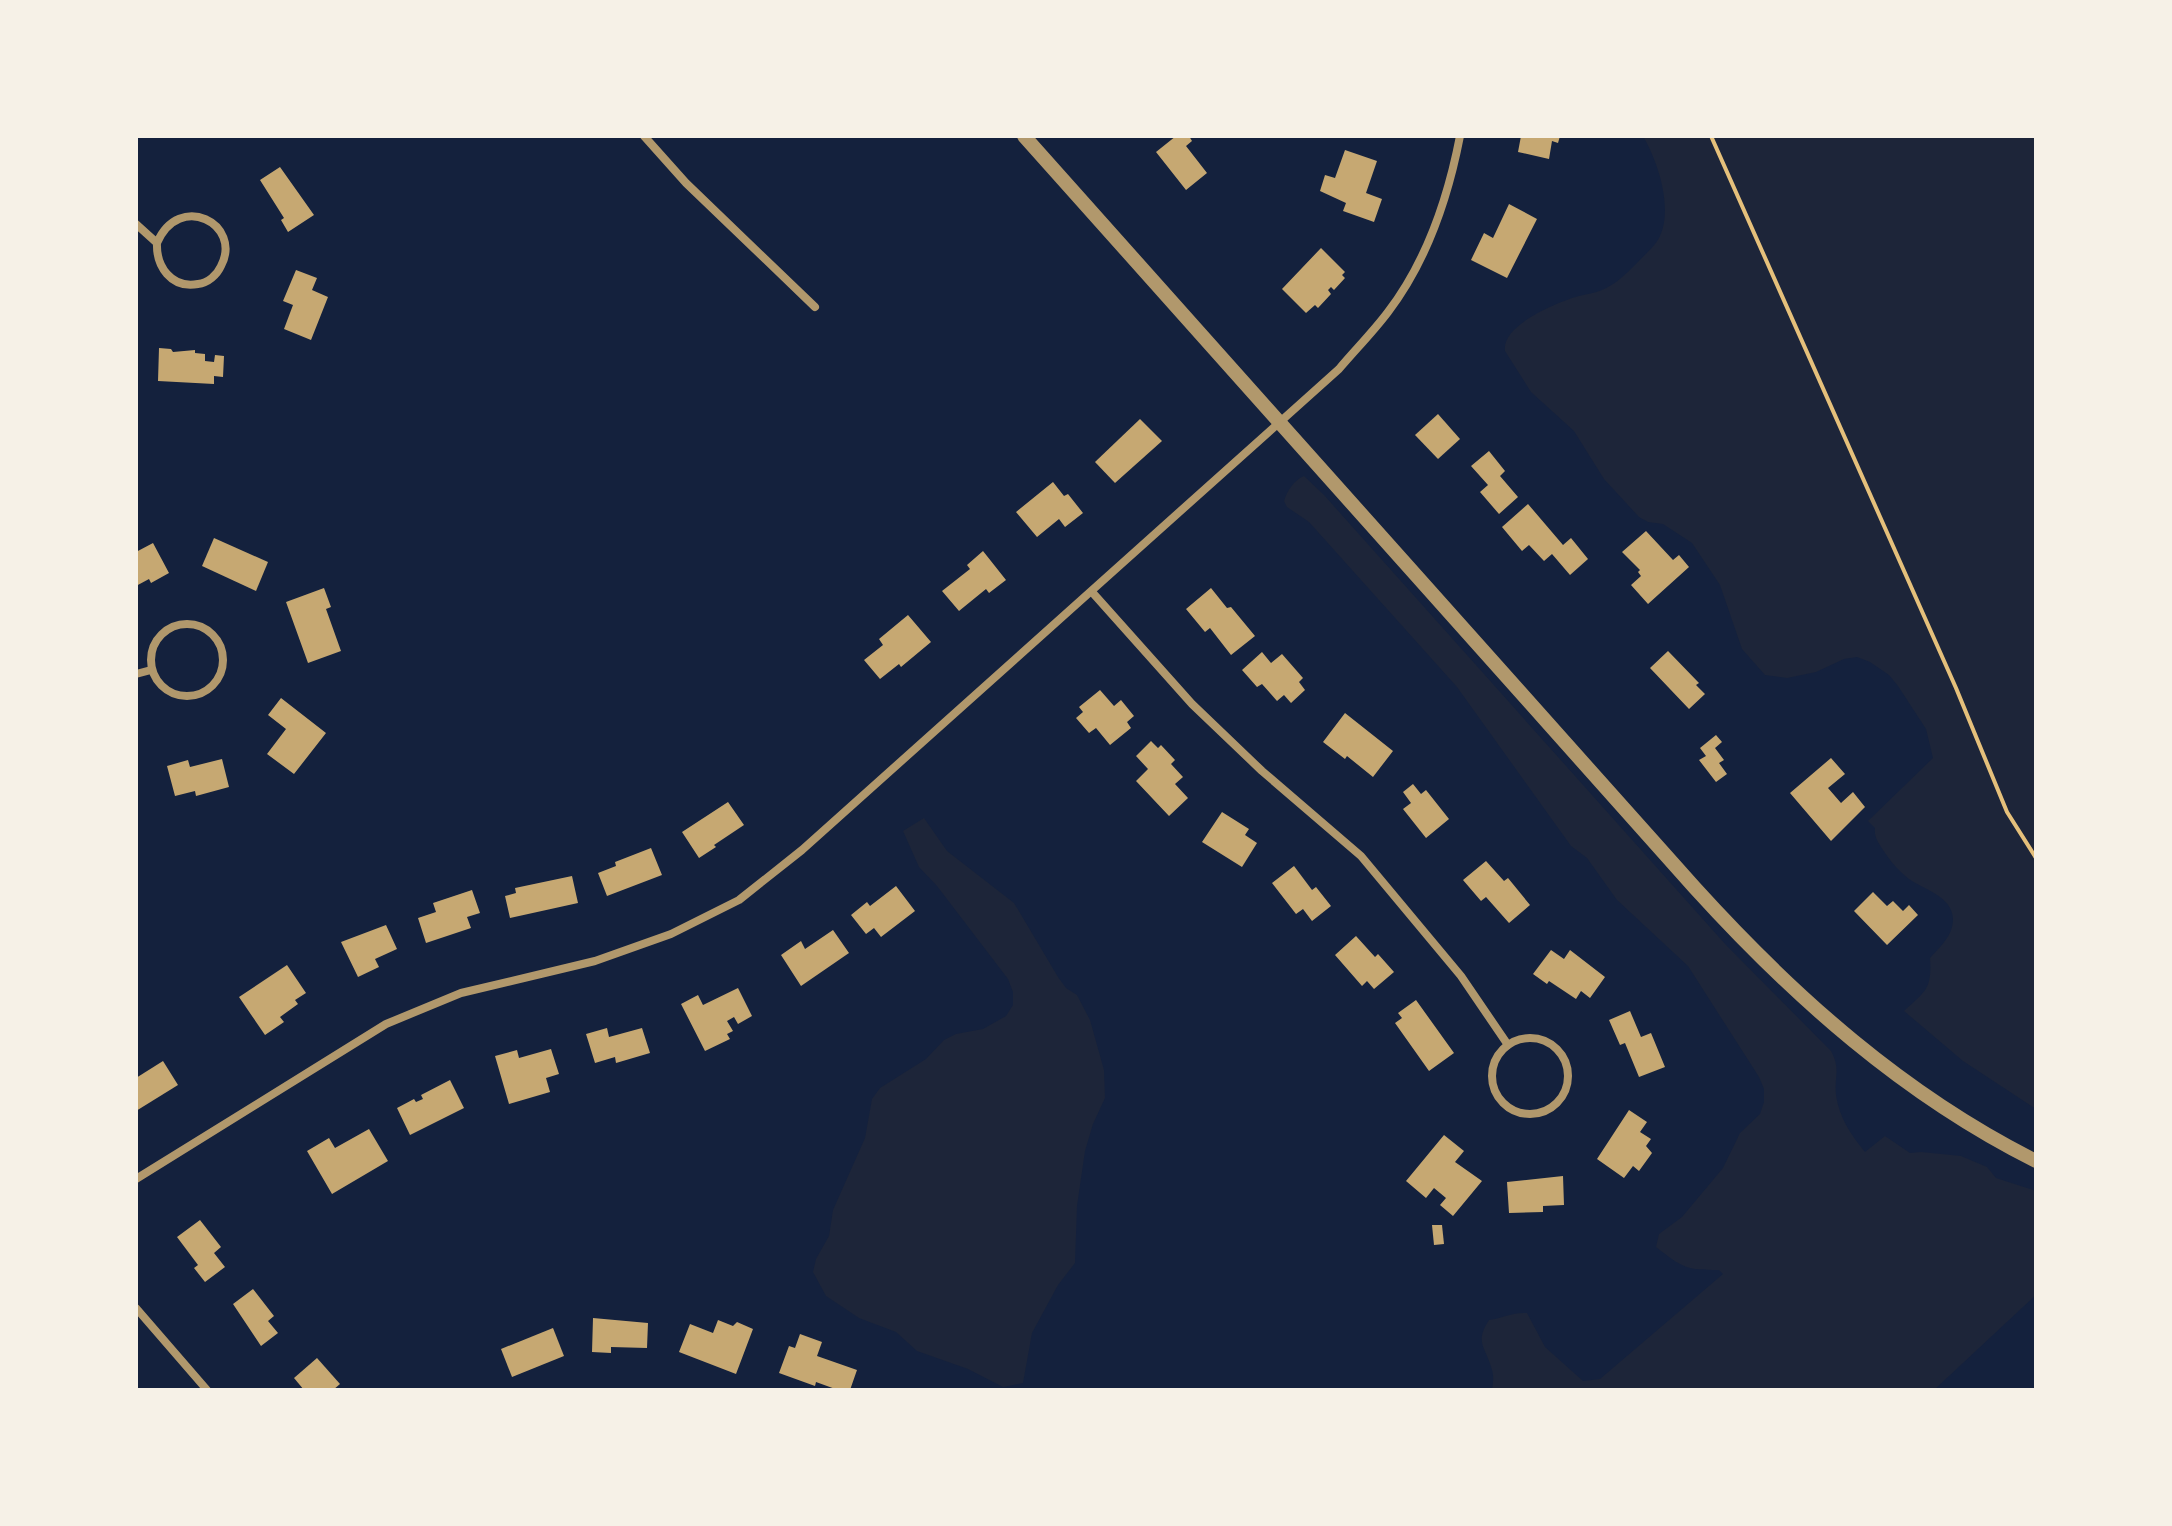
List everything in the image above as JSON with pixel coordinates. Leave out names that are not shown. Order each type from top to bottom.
[{"type":"street","points":[[644,136],[686,183],[815,307]]},
{"type":"street","points":[[1024,136],[1695,888],[1769,966],[1834,1026],[1878,1061],[1949,1110],[2036,1161]]},
{"type":"street","points":[[136,1179],[386,1024],[461,993],[595,961],[671,934],[739,900],[802,850],[1339,369],[1388,312],[1421,260],[1451,180],[1460,136]]},
{"type":"street","points":[[136,224],[157,243],[157,256],[162,269],[171,279],[184,284],[197,284],[210,279],[220,270],[225,258],[225,244],[220,231],[211,221],[198,216],[184,216],[172,221],[162,230],[157,243]]},
{"type":"street","points":[[1092,592],[1192,704],[1262,771],[1361,856],[1461,976],[1508,1045]]},
{"type":"street","points":[[191,623],[205,628],[216,637],[222,650],[223,665],[219,678],[210,689],[197,696],[182,697],[169,692],[158,683],[151,670],[150,656],[155,642],[164,631],[177,625],[191,623]]},
{"type":"street","points":[[136,674],[151,670]]},
{"type":"street","points":[[1519,1039],[1544,1040],[1555,1046],[1563,1056],[1569,1080],[1565,1093],[1548,1110],[1523,1114],[1501,1101],[1495,1090],[1494,1065],[1508,1045],[1519,1039]]},
{"type":"street","points":[[136,1308],[207,1390]]},
{"type":"path","points":[[1711,136],[1956,688],[2007,812],[2036,858]]},
{"type":"shaded area","points":[[1643,136],[2036,136],[2036,1109],[1963,1061],[1904,1011],[1926,989],[1930,977],[1930,958],[1948,936],[1953,917],[1946,902],[1909,879],[1895,866],[1878,842],[1875,828],[1868,821],[1933,758],[1926,729],[1898,686],[1889,675],[1857,657],[1844,659],[1816,672],[1787,678],[1765,675],[1742,649],[1720,585],[1692,543],[1663,524],[1639,517],[1604,479],[1574,431],[1531,392],[1505,351],[1506,341],[1521,324],[1558,303],[1612,285],[1658,240],[1664,224],[1664,198],[1654,159]]},
{"type":"shaded area","points":[[1304,476],[1726,945],[1831,1051],[1836,1063],[1836,1095],[1840,1111],[1865,1152],[1885,1136],[1910,1153],[1961,1156],[1987,1167],[1996,1178],[2036,1191],[2036,1295],[1934,1390],[1492,1390],[1493,1372],[1482,1340],[1489,1320],[1527,1313],[1545,1347],[1583,1381],[1600,1379],[1723,1274],[1719,1270],[1685,1266],[1656,1247],[1659,1234],[1682,1217],[1723,1168],[1740,1133],[1760,1114],[1764,1089],[1688,966],[1617,900],[1587,858],[1571,846],[1457,687],[1309,522],[1287,507],[1284,501],[1287,493]]},
{"type":"shaded area","points":[[924,818],[947,851],[1014,903],[1058,977],[1066,988],[1077,995],[1090,1020],[1104,1070],[1105,1098],[1085,1151],[1077,1206],[1075,1263],[1058,1285],[1032,1333],[1023,1383],[1003,1387],[968,1369],[917,1351],[896,1332],[859,1318],[826,1296],[813,1272],[816,1259],[829,1236],[833,1210],[865,1138],[872,1099],[880,1088],[926,1059],[944,1040],[956,1034],[983,1029],[1006,1016],[1013,1005],[1013,992],[1008,979],[919,867],[903,831]]},
{"type":"building","points":[[1176,136],[1189,136],[1192,141],[1186,146],[1207,173],[1186,190],[1156,152]]},
{"type":"building","points":[[1521,136],[1560,136],[1558,143],[1552,141],[1549,159],[1518,152]]},
{"type":"building","points":[[1345,150],[1377,161],[1366,193],[1382,199],[1374,222],[1343,211],[1346,203],[1320,191],[1325,175],[1335,178]]},
{"type":"building","points":[[280,167],[314,215],[288,232],[281,220],[284,218],[260,180]]},
{"type":"building","points":[[1509,204],[1537,219],[1507,278],[1471,260],[1484,233],[1493,238]]},
{"type":"building","points":[[1321,248],[1345,272],[1342,275],[1345,278],[1334,290],[1331,287],[1328,290],[1331,294],[1318,308],[1315,305],[1306,313],[1282,289]]},
{"type":"building","points":[[296,270],[317,278],[312,290],[328,297],[311,340],[284,329],[293,305],[283,301]]},
{"type":"building","points":[[159,348],[173,352],[195,350],[195,353],[205,354],[205,361],[214,362],[215,355],[224,356],[223,377],[214,376],[214,384],[158,381]]},
{"type":"building","points":[[1438,414],[1460,439],[1438,459],[1415,435]]},
{"type":"building","points":[[1140,419],[1162,441],[1115,483],[1095,462]]},
{"type":"building","points":[[1489,451],[1505,471],[1500,476],[1518,497],[1499,514],[1480,492],[1488,485],[1471,466]]},
{"type":"building","points":[[1053,482],[1064,496],[1068,494],[1083,513],[1065,527],[1059,519],[1037,537],[1016,512]]},
{"type":"building","points":[[1528,504],[1563,545],[1571,538],[1588,559],[1570,575],[1552,554],[1544,561],[1529,545],[1522,551],[1502,527]]},
{"type":"building","points":[[1646,531],[1673,560],[1679,555],[1689,567],[1648,604],[1631,585],[1641,576],[1640,570],[1622,552]]},
{"type":"building","points":[[214,538],[268,562],[256,591],[202,566]]},
{"type":"building","points":[[153,543],[169,573],[151,583],[149,579],[136,586],[136,552]]},
{"type":"building","points":[[983,551],[1006,580],[989,593],[986,589],[959,611],[942,591],[970,569],[967,565]]},
{"type":"building","points":[[324,588],[331,607],[326,609],[341,651],[308,663],[286,602]]},
{"type":"building","points":[[1211,588],[1255,636],[1231,655],[1210,628],[1205,632],[1186,609]]},
{"type":"building","points":[[908,615],[931,642],[901,667],[899,664],[880,679],[864,660],[883,645],[879,639]]},
{"type":"building","points":[[1668,651],[1699,683],[1696,685],[1705,694],[1689,709],[1650,668]]},
{"type":"building","points":[[1262,652],[1271,663],[1282,654],[1303,678],[1299,682],[1305,690],[1291,703],[1284,695],[1277,701],[1262,684],[1257,687],[1242,670]]},
{"type":"building","points":[[1100,690],[1114,706],[1121,700],[1134,716],[1127,722],[1131,728],[1110,745],[1096,728],[1089,733],[1076,718],[1083,712],[1079,707]]},
{"type":"building","points":[[281,698],[326,733],[294,774],[267,754],[286,729],[268,715]]},
{"type":"building","points":[[1345,713],[1393,751],[1373,777],[1323,742]]},
{"type":"building","points":[[1716,735],[1722,742],[1715,748],[1724,760],[1719,763],[1727,774],[1716,782],[1699,760],[1706,756],[1700,748]]},
{"type":"building","points":[[1151,741],[1158,748],[1161,745],[1175,760],[1171,764],[1183,777],[1175,784],[1188,798],[1169,816],[1136,781],[1148,769],[1136,756]]},
{"type":"building","points":[[1831,758],[1845,774],[1828,788],[1841,803],[1853,792],[1865,807],[1831,841],[1790,793]]},
{"type":"building","points":[[222,759],[229,787],[196,796],[195,791],[175,796],[167,766],[188,760],[190,767]]},
{"type":"building","points":[[1413,784],[1421,794],[1426,790],[1449,819],[1426,838],[1403,809],[1411,803],[1403,792]]},
{"type":"building","points":[[728,802],[744,825],[699,858],[682,832]]},
{"type":"building","points":[[1222,812],[1249,829],[1245,835],[1257,843],[1242,867],[1202,842]]},
{"type":"building","points":[[651,848],[662,875],[607,896],[598,873],[616,866],[615,862]]},
{"type":"building","points":[[1486,861],[1504,881],[1508,878],[1530,905],[1509,923],[1486,897],[1481,901],[1463,880]]},
{"type":"building","points":[[1294,866],[1312,890],[1316,887],[1331,906],[1312,921],[1303,909],[1296,914],[1272,883]]},
{"type":"building","points":[[572,876],[578,903],[510,918],[505,896],[516,893],[515,888]]},
{"type":"building","points":[[896,886],[915,911],[881,937],[874,928],[866,934],[851,915],[867,902],[870,906]]},
{"type":"building","points":[[472,890],[480,913],[467,917],[471,928],[426,943],[418,918],[436,912],[433,903]]},
{"type":"building","points":[[1873,892],[1887,906],[1893,901],[1903,911],[1909,905],[1918,915],[1887,945],[1854,911]]},
{"type":"building","points":[[386,925],[397,949],[375,959],[379,967],[358,977],[341,942]]},
{"type":"building","points":[[833,930],[849,953],[801,986],[781,955],[801,941],[805,949]]},
{"type":"building","points":[[1356,936],[1394,972],[1374,989],[1367,981],[1362,986],[1335,955]]},
{"type":"building","points":[[1551,950],[1564,959],[1570,950],[1605,977],[1590,998],[1581,991],[1576,999],[1533,974]]},
{"type":"building","points":[[287,965],[306,993],[295,1000],[298,1004],[280,1017],[284,1022],[265,1035],[239,997]]},
{"type":"building","points":[[738,988],[752,1016],[738,1024],[734,1017],[727,1021],[733,1031],[727,1034],[730,1039],[705,1051],[681,1004],[698,995],[703,1005]]},
{"type":"building","points":[[1416,1000],[1454,1053],[1429,1071],[1395,1023],[1402,1018],[1398,1013]]},
{"type":"building","points":[[1630,1011],[1641,1037],[1651,1033],[1665,1067],[1639,1077],[1625,1043],[1620,1045],[1609,1020]]},
{"type":"building","points":[[607,1028],[609,1037],[642,1028],[650,1053],[616,1063],[615,1057],[595,1063],[586,1034]]},
{"type":"building","points":[[551,1049],[559,1074],[546,1078],[550,1092],[509,1104],[495,1056],[517,1050],[519,1058]]},
{"type":"building","points":[[163,1061],[178,1085],[136,1111],[136,1078]]},
{"type":"building","points":[[450,1080],[464,1108],[410,1135],[397,1108],[414,1099],[416,1102],[423,1099],[421,1095]]},
{"type":"building","points":[[1629,1110],[1647,1122],[1640,1132],[1651,1139],[1646,1146],[1652,1153],[1639,1171],[1633,1166],[1624,1178],[1597,1159]]},
{"type":"building","points":[[369,1129],[388,1161],[332,1194],[307,1151],[329,1138],[335,1148]]},
{"type":"building","points":[[1444,1135],[1464,1151],[1455,1162],[1482,1181],[1453,1216],[1440,1205],[1446,1198],[1434,1188],[1426,1198],[1406,1181]]},
{"type":"building","points":[[1563,1176],[1564,1205],[1543,1206],[1543,1212],[1509,1213],[1507,1182]]},
{"type":"building","points":[[200,1220],[221,1247],[214,1253],[225,1267],[205,1282],[194,1268],[198,1265],[177,1237]]},
{"type":"building","points":[[1432,1225],[1442,1225],[1444,1244],[1434,1245]]},
{"type":"building","points":[[253,1289],[274,1316],[268,1321],[278,1333],[261,1346],[233,1304]]},
{"type":"building","points":[[593,1318],[648,1323],[647,1348],[611,1347],[611,1353],[592,1352]]},
{"type":"building","points":[[718,1320],[733,1326],[737,1322],[753,1329],[736,1374],[679,1352],[690,1324],[713,1333]]},
{"type":"building","points":[[553,1328],[564,1356],[512,1377],[501,1349]]},
{"type":"building","points":[[800,1334],[822,1342],[817,1356],[857,1370],[850,1390],[838,1390],[816,1382],[815,1386],[779,1373],[789,1346],[795,1348]]},
{"type":"building","points":[[317,1358],[340,1384],[333,1390],[304,1390],[294,1378]]}]
